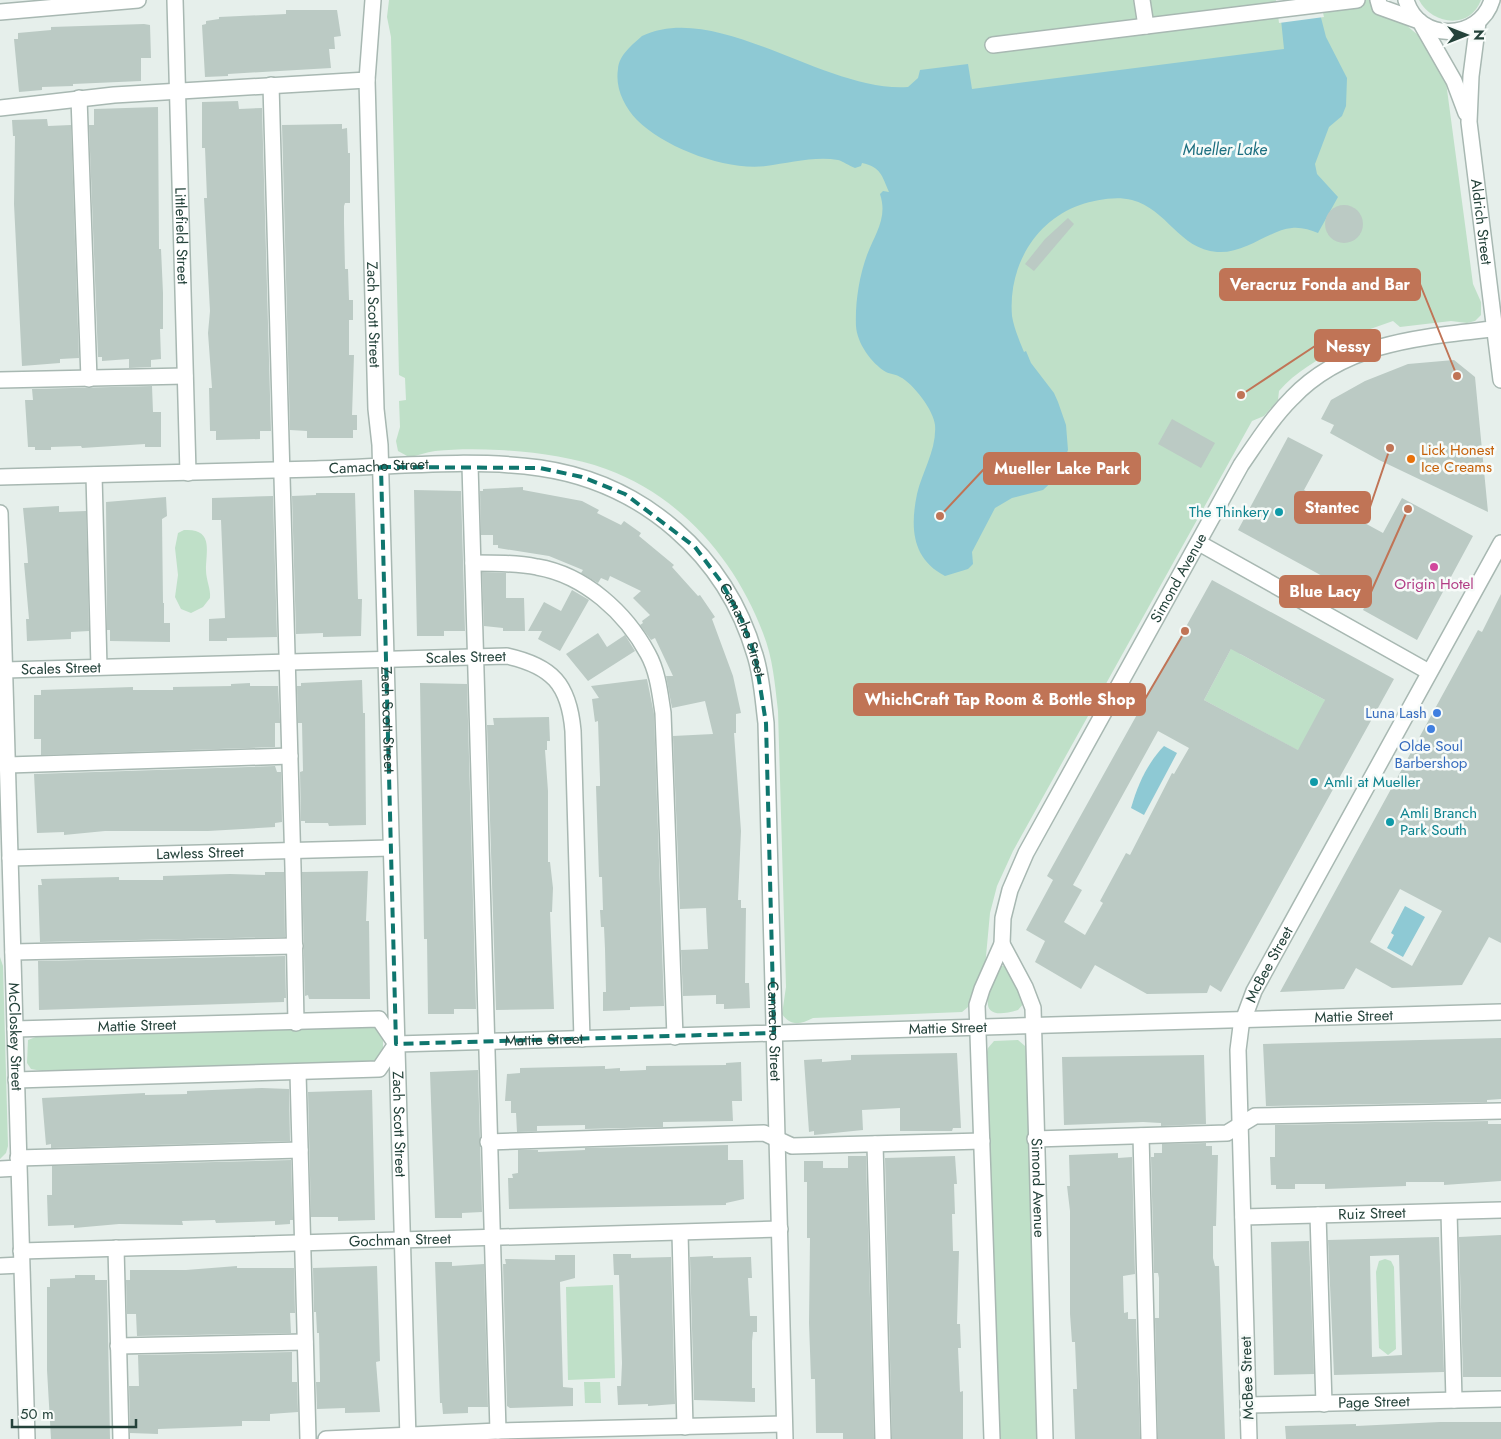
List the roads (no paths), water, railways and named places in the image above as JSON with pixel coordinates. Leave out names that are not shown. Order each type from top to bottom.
[{"type":"street","points":[[0,12],[138,0]]},
{"type":"street","name":"Littlefield Street","points":[[175,0],[188,473]]},
{"type":"street","name":"Zach Scott Street","points":[[373,0],[367,80],[376,409],[381,467],[408,1437]]},
{"type":"street","points":[[1142,0],[1146,26]]},
{"type":"street","points":[[1378,0],[1380,7],[1436,30],[1446,32],[1462,30],[1482,18],[1501,3]]},
{"type":"street","name":"Aldrich Street","points":[[1406,0],[1454,81],[1469,122]]},
{"type":"street","name":"Aldrich Street","points":[[1492,0],[1482,18],[1471,76],[1469,122],[1498,328],[1501,380]]},
{"type":"street","points":[[993,45],[1350,1]]},
{"type":"street","points":[[0,108],[79,98],[367,80]]},
{"type":"street","points":[[271,85],[288,662],[296,1023]]},
{"type":"street","points":[[79,98],[89,379]]},
{"type":"street","name":"Simond Avenue","points":[[992,1439],[978,1000],[1002,944],[1003,918],[1010,890],[1026,853],[1241,465],[1266,428],[1306,385],[1338,365],[1377,346],[1420,337],[1498,328]]},
{"type":"street","points":[[0,380],[185,376]]},
{"type":"street","points":[[470,465],[488,1142],[498,1432]]},
{"type":"street","name":"Camacho Street","points":[[0,477],[470,465],[540,468],[582,477],[625,494],[661,518],[695,547],[726,590],[741,618],[755,655],[762,687],[766,723],[785,1432]]},
{"type":"street","points":[[94,475],[99,667]]},
{"type":"street","name":"McCloskey Street","points":[[0,513],[8,765],[6,848],[8,945],[15,1030],[27,1439]]},
{"type":"street","points":[[1199,543],[1429,672]]},
{"type":"street","name":"McBee Street","points":[[1249,1439],[1238,1050],[1243,1019],[1254,991],[1501,544]]},
{"type":"street","points":[[472,563],[507,563],[540,567],[571,578],[604,599],[622,618],[648,655],[658,680],[663,714],[675,1037]]},
{"type":"street","name":"Scales Street","points":[[5,670],[507,656],[530,662],[549,673],[564,691],[571,711],[582,1039]]},
{"type":"street","points":[[8,765],[290,756]]},
{"type":"street","name":"Lawless Street","points":[[6,848],[293,850],[391,848]]},
{"type":"street","name":"Simond Avenue","points":[[1002,944],[1030,999],[1033,1026],[1045,1439]]},
{"type":"street","points":[[8,945],[295,946]]},
{"type":"street","name":"Mattie Street","points":[[15,1030],[379,1019],[396,1044],[1501,1012]]},
{"type":"street","points":[[16,1080],[298,1073],[380,1069],[396,1044]]},
{"type":"street","points":[[298,1073],[308,1439]]},
{"type":"street","points":[[1036,1139],[1227,1133],[1255,1116],[1501,1111]]},
{"type":"street","points":[[488,1142],[764,1133],[792,1146],[982,1141]]},
{"type":"street","points":[[1142,1136],[1149,1439]]},
{"type":"street","points":[[875,1144],[883,1439]]},
{"type":"street","points":[[0,1169],[18,1163],[300,1150]]},
{"type":"street","name":"Ruiz Street","points":[[1243,1217],[1501,1210]]},
{"type":"street","points":[[1449,1212],[1454,1400]]},
{"type":"street","points":[[1318,1215],[1324,1404]]},
{"type":"street","name":"Gochman Street","points":[[0,1266],[21,1258],[116,1248],[302,1242],[491,1239],[780,1229]]},
{"type":"street","points":[[680,1233],[685,1427]]},
{"type":"street","points":[[116,1248],[121,1439]]},
{"type":"street","points":[[118,1346],[305,1342]]},
{"type":"street","name":"Page Street","points":[[1248,1406],[1501,1399]]},
{"type":"street","points":[[326,1439],[685,1427],[785,1432]]},
{"type":"water","name":"Mueller Lake","points":[[1279,0],[1318,6],[1326,37],[1347,78],[1346,106],[1342,116],[1329,127],[1315,164],[1317,174],[1338,197],[1318,233],[1302,228],[1292,228],[1275,233],[1247,246],[1227,252],[1217,252],[1193,244],[1144,205],[1132,200],[1119,198],[1099,200],[1080,205],[1064,212],[1049,222],[1027,248],[1020,264],[1014,281],[1012,316],[1015,330],[1024,352],[1026,351],[1031,363],[1054,393],[1058,402],[1066,425],[1068,450],[1057,477],[1043,490],[1012,498],[995,508],[972,552],[973,564],[968,569],[945,576],[926,561],[920,552],[914,530],[917,494],[934,443],[934,419],[927,405],[911,385],[898,376],[886,372],[870,358],[862,346],[856,326],[858,290],[862,272],[882,218],[880,194],[883,191],[889,192],[880,173],[873,167],[862,163],[861,166],[855,168],[840,161],[829,159],[811,159],[750,167],[715,161],[697,155],[663,140],[637,120],[624,103],[619,90],[617,76],[623,55],[642,36],[672,28],[704,30],[738,38],[842,76],[876,85],[908,87],[918,78],[920,70],[968,64],[972,89],[1284,49]]},
{"type":"water","points":[[1164,746],[1177,753],[1144,815],[1131,808],[1144,775]]},
{"type":"water","points":[[1405,906],[1425,917],[1403,957],[1387,948],[1394,935],[1391,933]]},
{"type":"place","name":"Veracruz Fonda and Bar","points":[[1457,376]]},
{"type":"place","name":"Nessy","points":[[1241,395]]},
{"type":"place","name":"Stantec","points":[[1390,448]]},
{"type":"place","name":"Lick Honest Ice Creams","points":[[1411,459]]},
{"type":"place","name":"Blue Lacy","points":[[1408,509]]},
{"type":"place","name":"The Thinkery","points":[[1279,512]]},
{"type":"place","name":"Mueller Lake Park","points":[[940,516]]},
{"type":"place","name":"Origin Hotel","points":[[1434,567]]},
{"type":"place","name":"WhichCraft Tap Room & Bottle Shop","points":[[1185,631]]},
{"type":"place","name":"Luna Lash","points":[[1437,713]]},
{"type":"place","name":"Olde Soul Barbershop","points":[[1431,729]]},
{"type":"place","name":"Amli at Mueller","points":[[1314,782]]},
{"type":"place","name":"Amli Branch Park South","points":[[1390,822]]}]
